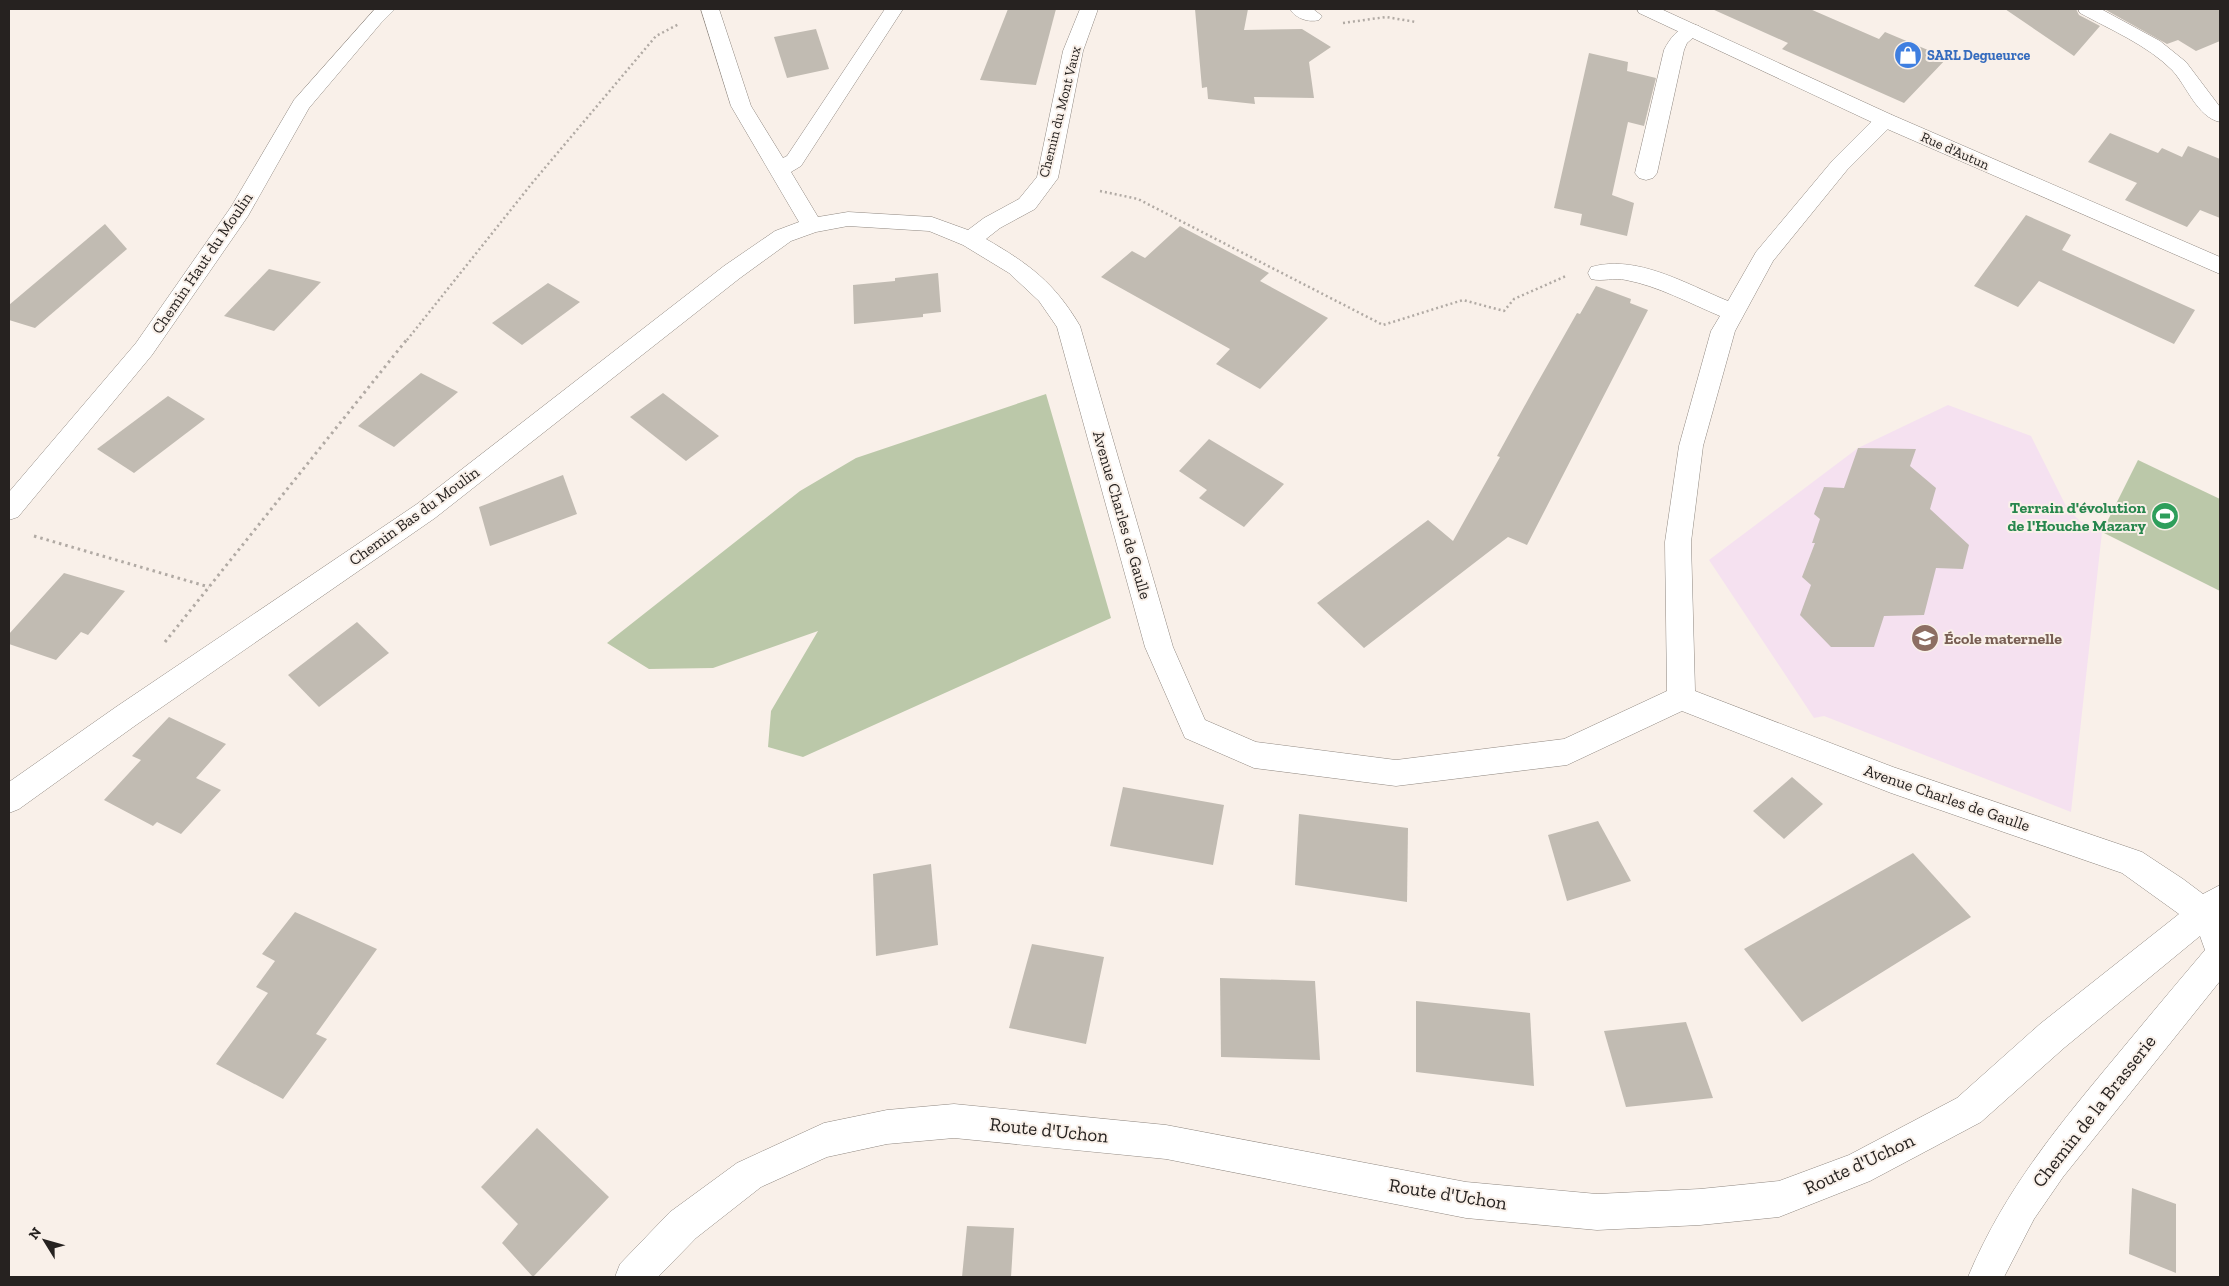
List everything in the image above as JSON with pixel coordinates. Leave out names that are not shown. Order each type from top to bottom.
[{"type":"street","name":"Chemin Haut du Moulin","points":[[9,510],[144,349],[240,211],[301,105],[374,19],[386,9]]},
{"type":"street","points":[[710,9],[741,106],[812,225]]},
{"type":"street","points":[[779,170],[794,161],[894,9]]},
{"type":"street","name":"Chemin du Mont Vaux","points":[[971,240],[992,223],[1027,204],[1047,178],[1074,50],[1089,9]]},
{"type":"street","name":"Rue d'Autun","points":[[1646,9],[1885,120],[2220,266]]},
{"type":"street","points":[[2087,9],[2153,45],[2179,66],[2213,111],[2220,116]]},
{"type":"street","points":[[1646,172],[1674,50],[1679,40],[1692,30]]},
{"type":"street","points":[[1681,698],[1678,542],[1691,446],[1723,331],[1764,257],[1840,165],[1885,120]]},
{"type":"street","name":"Avenue Charles de Gaulle","points":[[812,225],[848,219],[932,224],[971,240],[1017,267],[1047,296],[1068,326],[1160,647],[1195,729],[1254,755],[1396,773],[1567,752],[1681,698],[1892,780],[2130,862],[2172,889],[2212,908]]},
{"type":"street","name":"Chemin Bas du Moulin","points":[[9,799],[126,716],[426,511],[740,267],[783,236],[812,225]]},
{"type":"street","points":[[1599,273],[1623,271],[1653,280],[1734,313]]},
{"type":"street","points":[[2212,908],[2220,947]]},
{"type":"street","name":"Route d'Uchon","points":[[633,1277],[684,1225],[749,1175],[824,1140],[887,1127],[954,1121],[1166,1142],[1466,1200],[1597,1212],[1700,1208],[1779,1199],[1858,1169],[1969,1110],[2052,1036],[2212,908]]},
{"type":"street","name":"Chemin de la Brasserie","points":[[1986,1277],[1996,1253],[2040,1177],[2170,1014],[2220,957]]},
{"type":"path","points":[[1305,12],[1329,24],[1386,18],[1416,22]]},
{"type":"path","points":[[159,649],[545,168],[656,36],[682,23]]},
{"type":"path","points":[[1100,191],[1138,199],[1383,325],[1463,300],[1504,311],[1514,298],[1570,275],[1599,273]]},
{"type":"path","points":[[26,535],[60,543],[209,587]]},
{"type":"shaded area","name":"École maternelle","points":[[1948,405],[2031,436],[2067,508],[2080,521],[2102,532],[2071,812],[1824,716],[1814,718],[1709,560],[1858,448]]},
{"type":"green space","points":[[1046,394],[1111,618],[803,757],[768,747],[771,711],[818,631],[713,668],[649,669],[607,643],[800,491],[856,458]]},
{"type":"green space","name":"Terrain d'évolution de l'Houche Mazary","points":[[2138,460],[2220,499],[2220,591],[2102,532]]},
{"type":"building","points":[[1008,9],[1056,9],[1036,85],[980,80]]},
{"type":"building","points":[[1195,9],[1248,9],[1244,30],[1302,29],[1331,47],[1309,62],[1314,98],[1254,97],[1255,104],[1208,99],[1207,87],[1202,88]]},
{"type":"building","points":[[1712,9],[1810,9],[1879,39],[1885,32],[1947,58],[1904,103],[1782,49],[1788,43]]},
{"type":"building","points":[[2005,9],[2076,9],[2079,15],[2100,26],[2074,56]]},
{"type":"building","points":[[2104,9],[2220,9],[2220,41],[2196,51],[2178,40],[2167,44]]},
{"type":"building","points":[[816,29],[829,69],[787,78],[774,37]]},
{"type":"building","points":[[1589,53],[1628,62],[1627,71],[1656,78],[1644,126],[1628,122],[1612,195],[1634,203],[1627,236],[1580,225],[1582,214],[1554,208]]},
{"type":"building","points":[[2110,133],[2158,153],[2162,148],[2182,157],[2188,146],[2220,159],[2220,218],[2200,210],[2187,227],[2125,200],[2137,183],[2088,162]]},
{"type":"building","points":[[2026,215],[2071,235],[2062,250],[2195,310],[2174,344],[2039,281],[2018,307],[1974,286]]},
{"type":"building","points":[[105,224],[127,249],[35,328],[9,320],[9,305]]},
{"type":"building","points":[[1180,226],[1269,273],[1260,281],[1328,318],[1260,389],[1216,364],[1230,349],[1101,277],[1132,251],[1145,258]]},
{"type":"building","points":[[269,269],[321,282],[274,331],[224,316]]},
{"type":"building","points":[[938,273],[941,312],[923,314],[923,317],[854,324],[853,285],[895,281],[895,278]]},
{"type":"building","points":[[548,283],[580,302],[522,345],[492,323]]},
{"type":"building","points":[[1596,286],[1631,299],[1630,303],[1648,310],[1527,545],[1508,537],[1364,648],[1317,603],[1428,520],[1453,541],[1500,457],[1497,456],[1535,387],[1577,313],[1580,314]]},
{"type":"building","points":[[421,373],[458,392],[394,447],[358,426]]},
{"type":"building","points":[[663,393],[719,436],[686,461],[630,417]]},
{"type":"building","points":[[168,396],[205,419],[134,473],[97,449]]},
{"type":"building","points":[[1209,439],[1284,484],[1244,527],[1199,498],[1207,490],[1179,471]]},
{"type":"building","points":[[1858,448],[1916,449],[1910,466],[1936,488],[1930,509],[1969,545],[1963,569],[1936,568],[1924,615],[1884,616],[1874,647],[1831,647],[1800,615],[1811,585],[1802,577],[1815,543],[1812,543],[1820,519],[1814,514],[1824,487],[1844,488]]},
{"type":"building","points":[[563,475],[577,514],[490,546],[479,507]]},
{"type":"building","points":[[64,573],[125,591],[88,635],[81,632],[56,660],[9,644],[9,634]]},
{"type":"building","points":[[357,622],[389,653],[319,707],[288,675]]},
{"type":"building","points":[[169,717],[226,744],[196,778],[221,790],[181,834],[157,822],[153,826],[104,800],[141,760],[132,756]]},
{"type":"building","points":[[1792,777],[1823,804],[1784,839],[1753,811]]},
{"type":"building","points":[[1123,787],[1224,805],[1213,865],[1110,846]]},
{"type":"building","points":[[1299,814],[1408,828],[1407,902],[1295,885]]},
{"type":"building","points":[[1598,821],[1631,881],[1567,901],[1548,835]]},
{"type":"building","points":[[1913,853],[1971,917],[1802,1022],[1744,949]]},
{"type":"building","points":[[931,864],[938,945],[876,956],[873,874]]},
{"type":"building","points":[[295,912],[377,949],[316,1034],[327,1039],[283,1099],[216,1064],[268,993],[256,987],[275,961],[262,954]]},
{"type":"building","points":[[1032,944],[1104,957],[1086,1044],[1009,1028]]},
{"type":"building","points":[[1220,978],[1315,981],[1320,1060],[1221,1057]]},
{"type":"building","points":[[1416,1001],[1530,1013],[1534,1086],[1416,1072]]},
{"type":"building","points":[[1686,1022],[1713,1098],[1626,1107],[1604,1031]]},
{"type":"building","points":[[537,1128],[609,1197],[533,1277],[502,1243],[518,1224],[481,1187]]},
{"type":"building","points":[[2132,1188],[2176,1204],[2176,1273],[2129,1254]]},
{"type":"building","points":[[967,1226],[1014,1228],[1011,1277],[962,1277]]},
{"type":"place","name":"SARL Degueurce","points":[[1908,55]]},
{"type":"place","name":"Terrain d'évolution de l'Houche Mazary","points":[[2165,516]]},
{"type":"place","name":"École maternelle","points":[[1925,638]]}]
